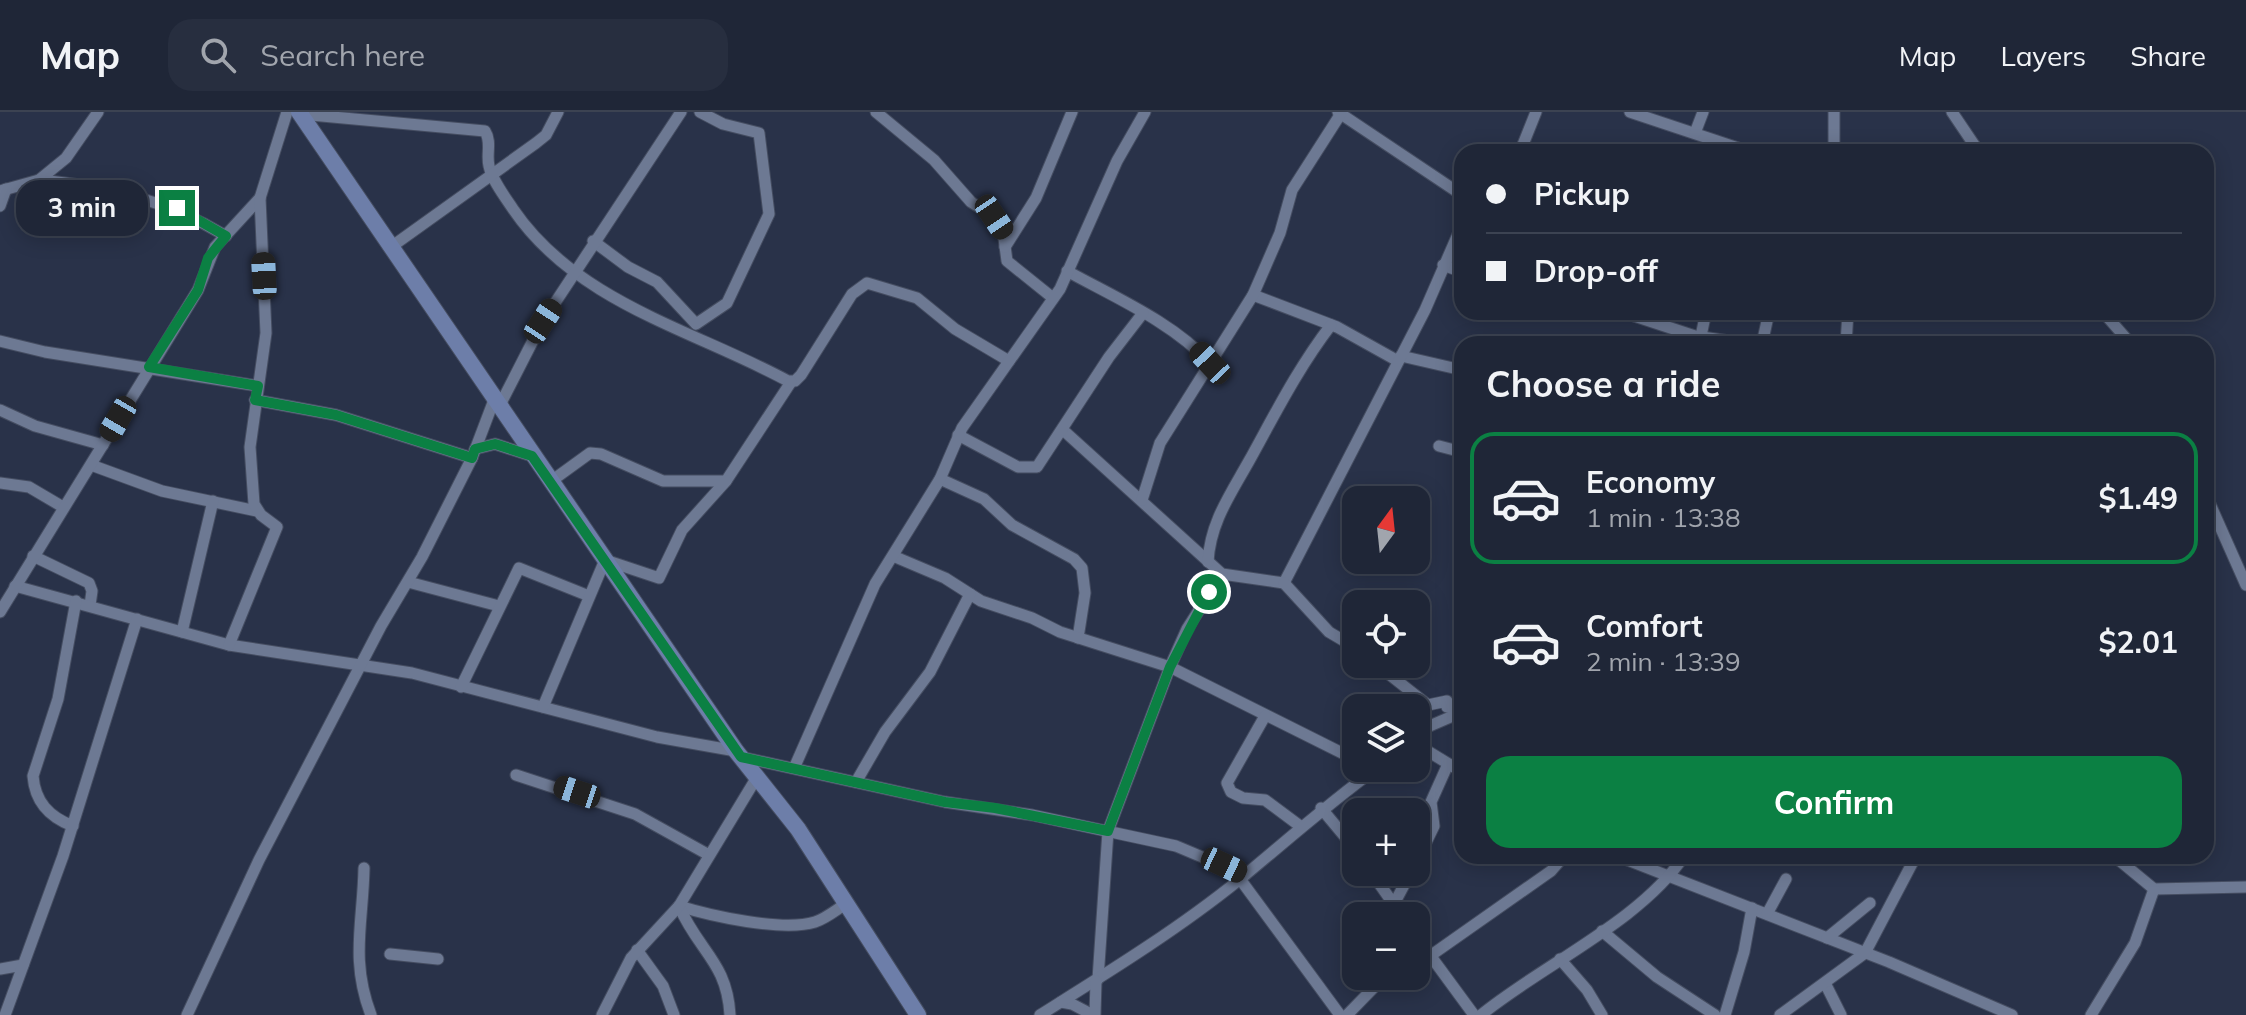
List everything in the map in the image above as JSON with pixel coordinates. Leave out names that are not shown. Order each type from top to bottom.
[{"type":"street","points":[[0,206],[3,190],[39,180],[66,158],[98,112]]},
{"type":"street","points":[[391,247],[494,176],[546,135],[558,112]]},
{"type":"street","points":[[187,1015],[259,860],[381,626],[408,582],[496,403],[593,241],[681,112]]},
{"type":"street","points":[[593,241],[628,267],[657,282],[696,324],[727,303],[769,214],[759,133],[723,124],[700,112]]},
{"type":"street","points":[[876,112],[934,160],[971,202],[994,217],[1003,231],[1007,261],[1053,298]]},
{"type":"street","points":[[1004,248],[1036,198],[1072,112]]},
{"type":"street","points":[[795,766],[875,584],[925,497],[940,479],[958,435],[1053,298],[1117,161],[1145,112]]},
{"type":"street","points":[[1523,144],[1536,112]]},
{"type":"street","points":[[1630,112],[1730,144]]},
{"type":"street","points":[[1695,133],[1703,112]]},
{"type":"street","points":[[1834,112],[1834,144]]},
{"type":"street","points":[[1952,112],[1974,144]]},
{"type":"street","points":[[295,113],[485,131],[494,176],[513,209],[538,240],[575,272],[668,327],[697,341],[712,343],[791,382]]},
{"type":"street","points":[[0,612],[198,290],[208,258],[260,198],[295,113]]},
{"type":"street","points":[[295,113],[391,247],[738,754],[798,829],[918,1015]]},
{"type":"street","points":[[1142,500],[1160,443],[1253,295],[1280,233],[1292,190],[1339,114],[1454,190]]},
{"type":"street","points":[[1720,140],[1722,144]]},
{"type":"street","points":[[39,180],[149,198],[177,208],[226,236]]},
{"type":"street","points":[[257,511],[250,447],[266,333],[260,198]]},
{"type":"street","points":[[1284,583],[1400,358],[1454,242]]},
{"type":"street","points":[[1443,265],[1454,269]]},
{"type":"street","points":[[1067,271],[1143,313],[1197,349],[1210,363]]},
{"type":"street","points":[[605,560],[659,578],[682,530],[726,481],[791,382],[813,359],[852,294],[867,283],[917,298],[955,329],[1009,361]]},
{"type":"street","points":[[1253,295],[1331,325],[1400,358],[1454,368]]},
{"type":"street","points":[[958,435],[1003,460],[1031,469],[1044,459],[1109,357],[1143,313]]},
{"type":"street","points":[[1646,320],[1695,336]]},
{"type":"street","points":[[2110,320],[2124,336]]},
{"type":"street","points":[[1208,562],[1209,538],[1226,500],[1280,399],[1331,325]]},
{"type":"street","points":[[0,341],[70,357],[258,386]]},
{"type":"street","points":[[255,400],[336,415],[473,453],[495,444],[532,456]]},
{"type":"street","points":[[0,410],[35,426],[103,445]]},
{"type":"street","points":[[1063,430],[1222,574],[1284,583],[1329,632],[1342,640]]},
{"type":"street","points":[[1439,446],[1454,450]]},
{"type":"street","points":[[550,482],[590,453],[601,454],[663,481],[726,481]]},
{"type":"street","points":[[91,465],[162,491],[257,511],[275,523],[276,534],[229,645]]},
{"type":"street","points":[[940,479],[984,499],[1012,525],[1074,559],[1082,568],[1085,593],[1078,638]]},
{"type":"street","points":[[0,483],[29,487],[63,507]]},
{"type":"street","points":[[182,632],[213,501]]},
{"type":"street","points":[[2214,513],[2246,585]]},
{"type":"street","points":[[33,556],[89,583],[92,591],[90,605]]},
{"type":"street","points":[[893,556],[945,578],[970,594],[1078,638],[1170,667],[1342,753]]},
{"type":"street","points":[[543,707],[605,560]]},
{"type":"street","points":[[461,687],[519,568],[589,596]]},
{"type":"street","points":[[1061,1002],[1079,1006],[1094,1015],[1108,831],[1170,667],[1187,629],[1222,574]]},
{"type":"street","points":[[408,582],[499,606]]},
{"type":"street","points":[[0,584],[76,601],[229,645],[363,664],[657,737],[945,802],[995,808],[1176,846],[1242,877],[1340,1015]]},
{"type":"street","points":[[856,782],[885,732],[930,672],[970,594]]},
{"type":"street","points":[[73,826],[50,817],[33,776],[65,672],[76,601]]},
{"type":"street","points":[[5,1015],[73,826],[137,619]]},
{"type":"street","points":[[1394,678],[1428,705],[1443,700],[1447,701],[1447,707],[1454,708]]},
{"type":"street","points":[[1430,726],[1454,714]]},
{"type":"street","points":[[1265,716],[1227,783],[1231,792],[1243,798],[1265,800],[1300,826]]},
{"type":"street","points":[[1430,753],[1454,767]]},
{"type":"street","points":[[1430,834],[1434,826],[1431,802],[1448,764]]},
{"type":"street","points":[[516,775],[635,814],[709,855]]},
{"type":"street","points":[[602,1015],[637,950],[679,906],[757,777]]},
{"type":"street","points":[[1040,1015],[1097,980],[1242,877],[1321,808],[1356,782]]},
{"type":"street","points":[[1321,808],[1342,833]]},
{"type":"street","points":[[1474,1015],[1430,956],[1544,877],[1556,864]]},
{"type":"street","points":[[1638,864],[1865,953],[2012,1015]]},
{"type":"street","points":[[1481,1015],[1602,931],[1670,876],[1678,864]]},
{"type":"street","points":[[1780,1015],[1826,985],[1865,953],[1912,864]]},
{"type":"street","points":[[2124,864],[2154,889],[2246,887]]},
{"type":"street","points":[[364,868],[357,957],[360,984],[371,1015]]},
{"type":"street","points":[[1767,914],[1786,879]]},
{"type":"street","points":[[2091,1015],[2135,943],[2154,889]]},
{"type":"street","points":[[679,906],[754,920],[805,924],[823,918],[847,903]]},
{"type":"street","points":[[1827,938],[1870,903]]},
{"type":"street","points":[[679,906],[688,926],[727,983],[730,1015]]},
{"type":"street","points":[[1725,1015],[1744,952],[1752,908]]},
{"type":"street","points":[[1602,931],[1657,977],[1715,1015]]},
{"type":"street","points":[[637,950],[663,986],[674,1015]]},
{"type":"street","points":[[390,954],[438,959]]},
{"type":"street","points":[[1560,959],[1587,990],[1602,1015]]},
{"type":"street","points":[[0,969],[23,965]]},
{"type":"street","points":[[1826,985],[1841,1015]]},
{"type":"street","points":[[1347,1015],[1371,990]]},
{"type":"route","points":[[177,208],[226,236],[208,258],[198,290],[149,367],[258,386],[255,400],[336,415],[472,458],[475,449],[488,444],[532,456],[649,620],[741,757],[795,766],[804,771],[945,802],[995,808],[1108,831],[1170,667],[1187,629],[1209,592]]}]
